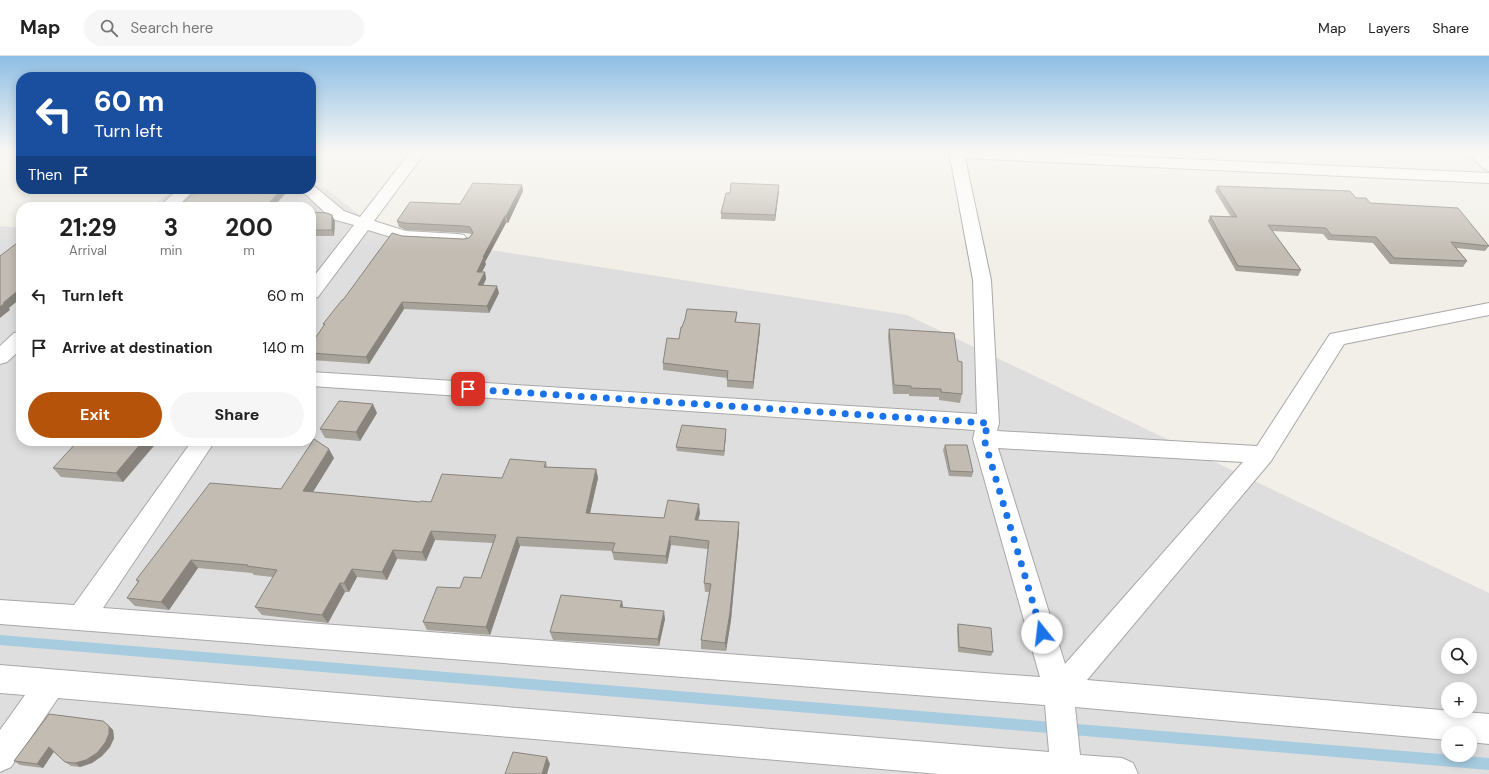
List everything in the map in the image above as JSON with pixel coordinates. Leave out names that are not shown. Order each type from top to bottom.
[{"type":"street","points":[[316,286],[393,185]]},
{"type":"street","points":[[963,185],[982,280],[986,431],[1060,701],[1065,765]]},
{"type":"street","points":[[173,202],[181,194]]},
{"type":"street","points":[[314,194],[338,215],[404,236],[465,240]]},
{"type":"street","points":[[1060,701],[1264,455],[1337,338],[1489,309]]},
{"type":"street","points":[[0,357],[16,343]]},
{"type":"street","points":[[0,357],[16,359]]},
{"type":"street","points":[[316,378],[986,431],[1264,455]]},
{"type":"street","points":[[81,618],[201,446]]},
{"type":"street","points":[[0,612],[1060,701],[1489,729]]},
{"type":"street","points":[[0,679],[1065,765],[1122,774]]},
{"type":"street","points":[[0,756],[50,684]]},
{"type":"shaded area","points":[[316,186],[327,189],[382,233],[907,315],[1489,593],[1489,774],[0,774],[0,226],[16,228],[16,446],[316,446],[316,202],[156,202],[168,194],[316,194]]},
{"type":"building","points":[[472,185],[522,185],[483,257],[477,272],[485,272],[478,285],[497,286],[487,306],[402,302],[366,357],[316,353],[316,337],[325,324],[323,324],[343,300],[392,233],[402,236],[463,239],[469,238],[473,233],[470,227],[404,223],[397,221],[410,202],[460,204]]},
{"type":"building","points":[[731,185],[779,185],[775,215],[721,213],[726,193],[730,193]]},
{"type":"building","points":[[1217,186],[1350,191],[1356,198],[1366,198],[1370,203],[1458,208],[1489,246],[1451,242],[1467,261],[1394,258],[1376,237],[1331,235],[1326,228],[1268,225],[1301,270],[1238,266],[1210,216],[1237,217]]},
{"type":"building","points":[[193,194],[277,194],[270,202],[184,202]]},
{"type":"building","points":[[316,212],[332,215],[332,230],[316,230]]},
{"type":"building","points":[[16,244],[16,292],[0,307],[0,256]]},
{"type":"building","points":[[687,309],[737,312],[735,322],[760,324],[753,382],[727,380],[728,371],[663,363],[667,338],[679,339]]},
{"type":"building","points":[[889,329],[954,333],[958,361],[962,362],[962,394],[941,392],[941,389],[911,388],[911,386],[894,385]]},
{"type":"building","points":[[339,401],[373,404],[356,432],[320,429]]},
{"type":"building","points":[[682,425],[726,429],[724,451],[676,447]]},
{"type":"building","points":[[316,440],[329,449],[303,491],[431,502],[442,474],[502,478],[510,459],[546,462],[544,467],[596,469],[586,513],[664,518],[668,500],[699,504],[695,520],[739,522],[730,612],[725,643],[701,640],[711,584],[704,583],[709,541],[670,536],[666,556],[612,552],[615,543],[517,537],[486,627],[423,622],[437,587],[460,588],[464,577],[481,578],[496,535],[431,531],[422,552],[393,550],[382,572],[352,569],[344,583],[340,583],[322,615],[255,607],[277,570],[247,566],[248,565],[191,560],[161,602],[127,598],[139,581],[136,580],[210,483],[281,489],[309,446],[316,446]]},
{"type":"building","points":[[945,445],[967,445],[973,472],[950,471]]},
{"type":"building","points":[[73,446],[139,446],[116,473],[53,468]]},
{"type":"building","points":[[561,595],[622,601],[620,607],[664,611],[658,639],[550,632]]},
{"type":"building","points":[[958,624],[991,628],[993,652],[959,647]]},
{"type":"building","points":[[49,714],[103,721],[109,726],[109,734],[105,743],[97,753],[86,760],[75,763],[65,762],[49,747],[37,764],[14,761]]},
{"type":"building","points":[[513,752],[547,757],[542,774],[505,774]]},
{"type":"waterway","points":[[0,640],[1489,764]]},
{"type":"route","points":[[468,389],[988,423],[984,439],[1042,633]]}]
